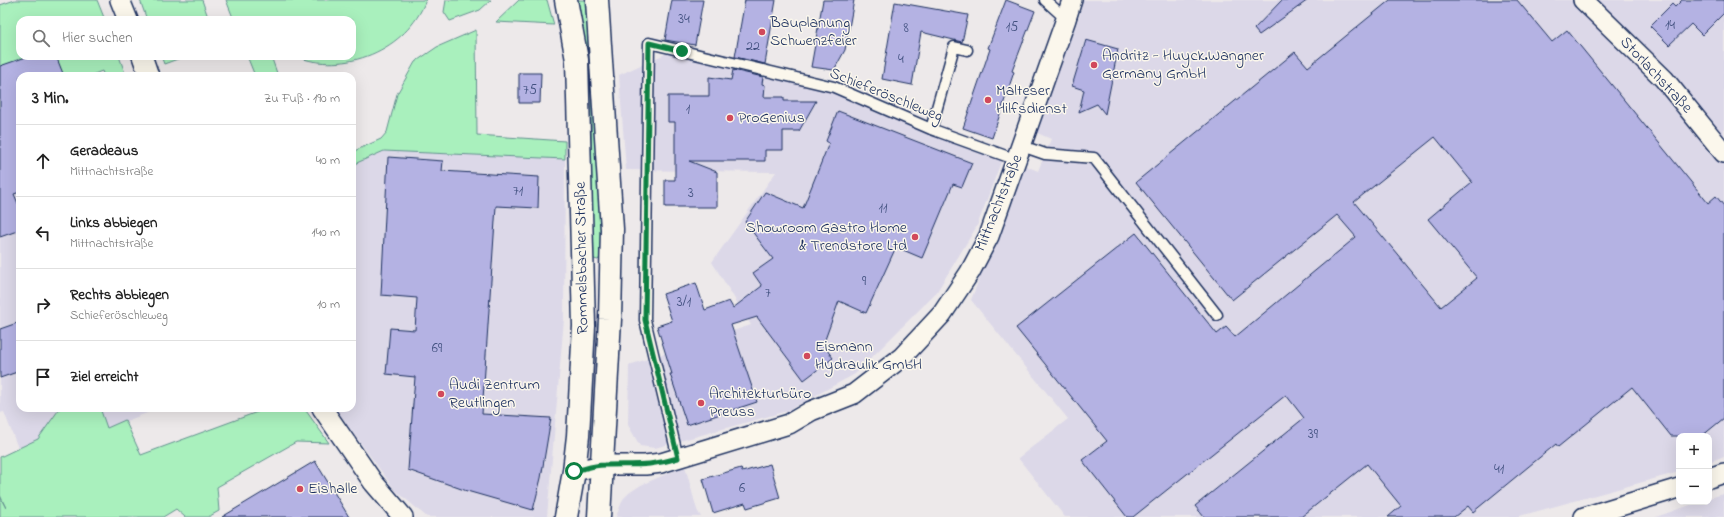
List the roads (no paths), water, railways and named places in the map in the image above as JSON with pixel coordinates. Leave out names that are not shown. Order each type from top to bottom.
[{"type":"main road","name":"Rommelsbacher Straße","points":[[566,0],[577,60],[584,326],[574,471],[566,517]]},
{"type":"main road","name":"Rommelsbacher Straße","points":[[597,0],[612,229],[610,319],[599,517]]},
{"type":"street","points":[[120,0],[126,16]]},
{"type":"street","name":"Mittnachtstraße","points":[[574,471],[603,465],[645,465],[661,463],[789,424],[812,411],[854,394],[902,358],[942,314],[970,272],[989,236],[1072,0]]},
{"type":"street","name":"Storlachstraße","points":[[1583,0],[1664,79],[1724,153]]},
{"type":"street","points":[[143,60],[148,72]]},
{"type":"street","points":[[325,412],[373,482],[403,517]]},
{"type":"street","points":[[1712,477],[1724,473]]},
{"type":"street","points":[[1584,517],[1676,489]]},
{"type":"lane","points":[[1045,0],[1066,19]]},
{"type":"lane","name":"Schieferöschleweg","points":[[678,458],[645,320],[649,43],[834,87],[931,130],[1019,153],[1094,158],[1218,315]]},
{"type":"lane","points":[[931,130],[954,47],[967,50]]},
{"type":"place","name":"Bauplanung Schwenzfeier","points":[[762,32]]},
{"type":"place","name":"Andritz - Huyck.Wangner Germany GmbH","points":[[1094,65]]},
{"type":"place","name":"Malteser Hilfsdienst","points":[[988,100]]},
{"type":"place","name":"ProGenius","points":[[730,118]]},
{"type":"place","name":"Showroom Gastro Home & Trendstore Ltd","points":[[915,237]]},
{"type":"place","name":"Eismann Hydraulik GmbH","points":[[807,356]]},
{"type":"place","name":"Audi Zentrum Reutlingen","points":[[441,394]]},
{"type":"place","name":"Architekturbüro Preuss","points":[[701,403]]},
{"type":"place","name":"Eishalle","points":[[300,489]]}]
